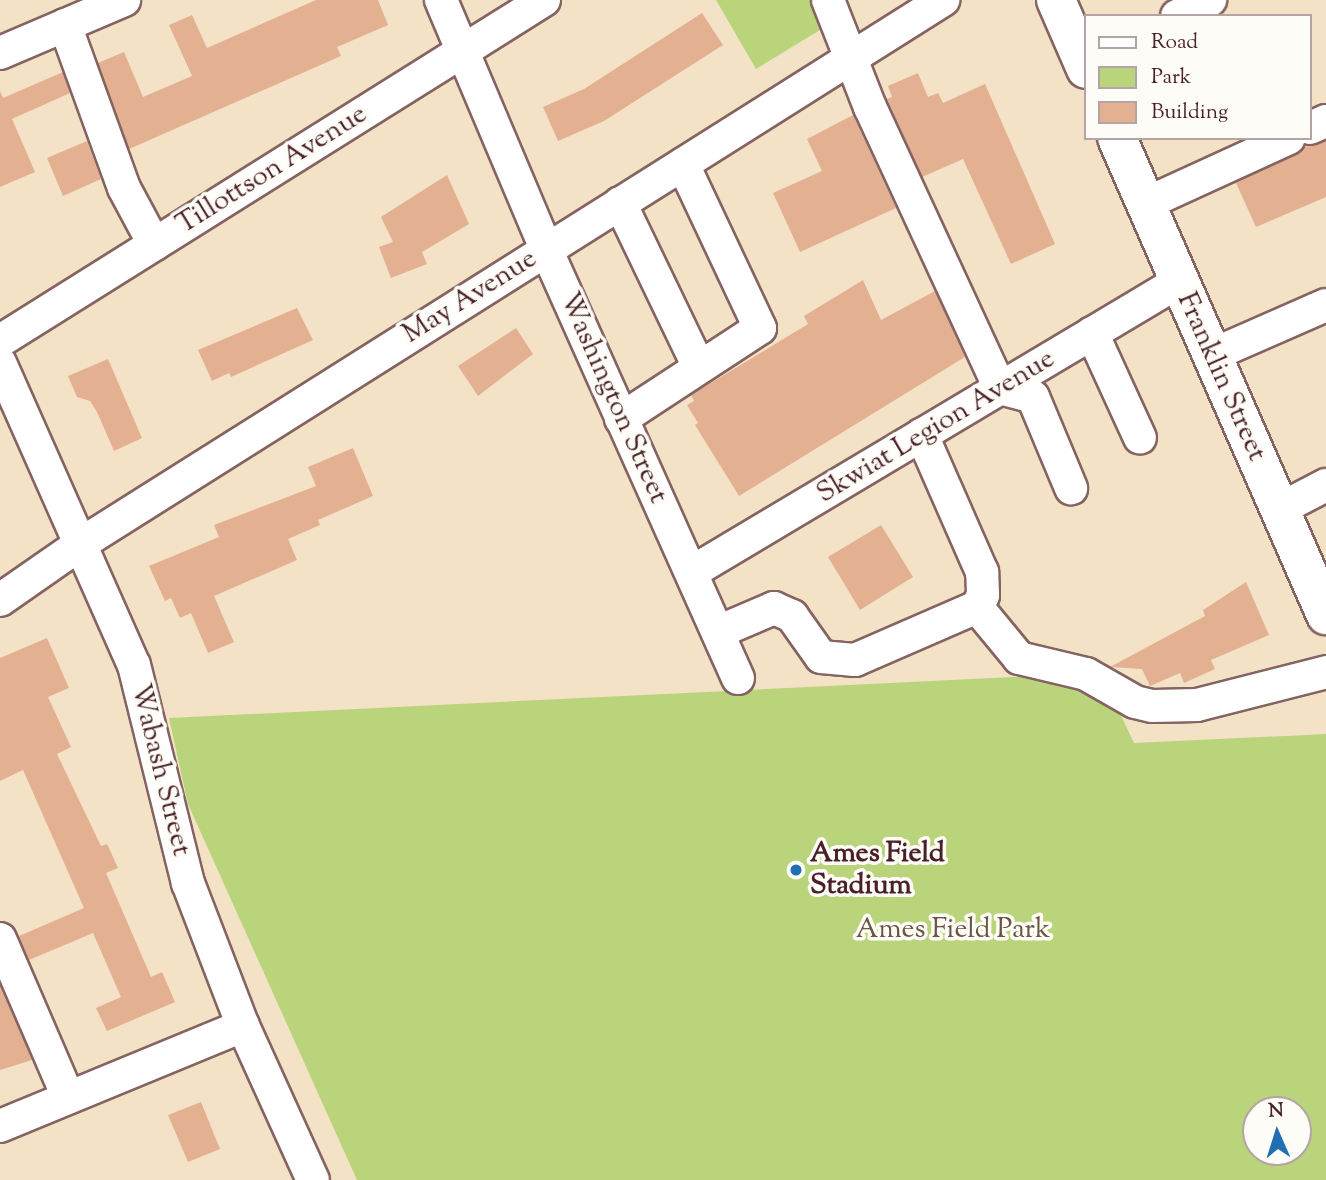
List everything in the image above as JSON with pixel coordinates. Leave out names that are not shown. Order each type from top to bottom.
[{"type":"main road","points":[[1056,0],[1084,61]]},
{"type":"main road","name":"Franklin Street","points":[[1117,140],[1326,615]]},
{"type":"street","points":[[0,53],[124,0]]},
{"type":"street","name":"Washington Street","points":[[441,0],[546,249],[738,678]]},
{"type":"street","name":"Tillottson Avenue","points":[[0,341],[544,0]]},
{"type":"street","points":[[828,0],[870,107],[1000,388],[1033,397],[1072,488]]},
{"type":"street","name":"May Avenue","points":[[0,600],[79,545],[943,0]]},
{"type":"street","points":[[1181,14],[1210,0]]},
{"type":"street","points":[[65,25],[124,188],[155,244]]},
{"type":"street","points":[[1145,204],[1285,140]]},
{"type":"street","points":[[621,419],[698,365],[760,328],[683,164]]},
{"type":"street","points":[[620,203],[698,365]]},
{"type":"street","name":"Skwiat Legion Avenue","points":[[692,572],[1180,281]]},
{"type":"street","points":[[1212,355],[1326,305]]},
{"type":"street","points":[[1092,333],[1140,438]]},
{"type":"street","name":"Wabash Street","points":[[0,363],[134,665],[188,883],[243,1026],[313,1180]]},
{"type":"street","points":[[718,632],[774,608],[792,616],[821,657],[855,660],[977,607],[983,595],[982,572],[922,435]]},
{"type":"street","points":[[1280,509],[1326,485]]},
{"type":"street","points":[[977,607],[1020,658],[1086,674],[1135,702],[1153,706],[1197,705],[1326,672]]},
{"type":"street","points":[[0,939],[68,1097]]},
{"type":"street","points":[[0,1126],[243,1026]]},
{"type":"green space","points":[[716,0],[813,0],[825,27],[756,69]]},
{"type":"green space","name":"Ames Field Park","points":[[1036,676],[1085,681],[1116,705],[1134,743],[1326,734],[1326,1180],[357,1180],[188,804],[169,718]]},
{"type":"building","points":[[316,0],[378,0],[388,25],[337,47],[341,56],[129,149],[98,63],[124,52],[143,97],[192,76],[169,25],[192,15],[207,48]]},
{"type":"building","points":[[702,13],[723,45],[604,121],[558,141],[543,107],[584,89]]},
{"type":"building","points":[[63,72],[70,93],[12,119],[35,172],[0,187],[0,91],[3,98]]},
{"type":"building","points":[[918,73],[928,97],[938,93],[943,103],[985,84],[1055,244],[1011,264],[963,159],[922,177],[887,99],[892,97],[888,86]]},
{"type":"building","points":[[853,115],[896,208],[800,252],[773,193],[822,171],[807,139]]},
{"type":"building","points":[[87,141],[101,179],[63,196],[47,158]]},
{"type":"building","points":[[1326,141],[1326,197],[1256,227],[1236,183],[1305,147]]},
{"type":"building","points":[[447,175],[469,224],[422,252],[427,264],[391,278],[379,247],[393,242],[381,217]]},
{"type":"building","points":[[863,280],[881,320],[935,291],[965,357],[739,496],[695,425],[698,423],[687,405],[694,401],[691,395],[808,324],[804,316]]},
{"type":"building","points":[[297,308],[313,340],[231,377],[229,373],[212,381],[198,350]]},
{"type":"building","points":[[516,328],[533,354],[478,396],[458,366]]},
{"type":"building","points":[[108,359],[142,438],[114,451],[97,412],[90,401],[77,397],[68,376]]},
{"type":"building","points":[[353,448],[373,496],[318,520],[320,525],[288,539],[297,560],[214,596],[234,642],[208,653],[191,613],[180,618],[171,598],[165,601],[149,566],[219,537],[214,525],[316,486],[308,467]]},
{"type":"building","points":[[881,525],[913,577],[860,610],[828,557]]},
{"type":"building","points":[[1246,582],[1269,635],[1211,660],[1215,669],[1184,683],[1180,673],[1150,686],[1142,669],[1110,667],[1205,616],[1203,610]]},
{"type":"building","points":[[47,638],[69,688],[48,697],[71,747],[57,754],[101,846],[107,844],[118,868],[106,873],[151,977],[162,972],[175,1002],[107,1031],[96,1008],[121,997],[93,933],[29,960],[19,936],[84,908],[23,770],[0,781],[0,658]]},
{"type":"building","points":[[0,985],[32,1060],[0,1070]]},
{"type":"building","points":[[201,1102],[220,1149],[188,1162],[168,1115]]},
{"type":"place","name":"Ames Field Stadium","points":[[796,870]]}]
